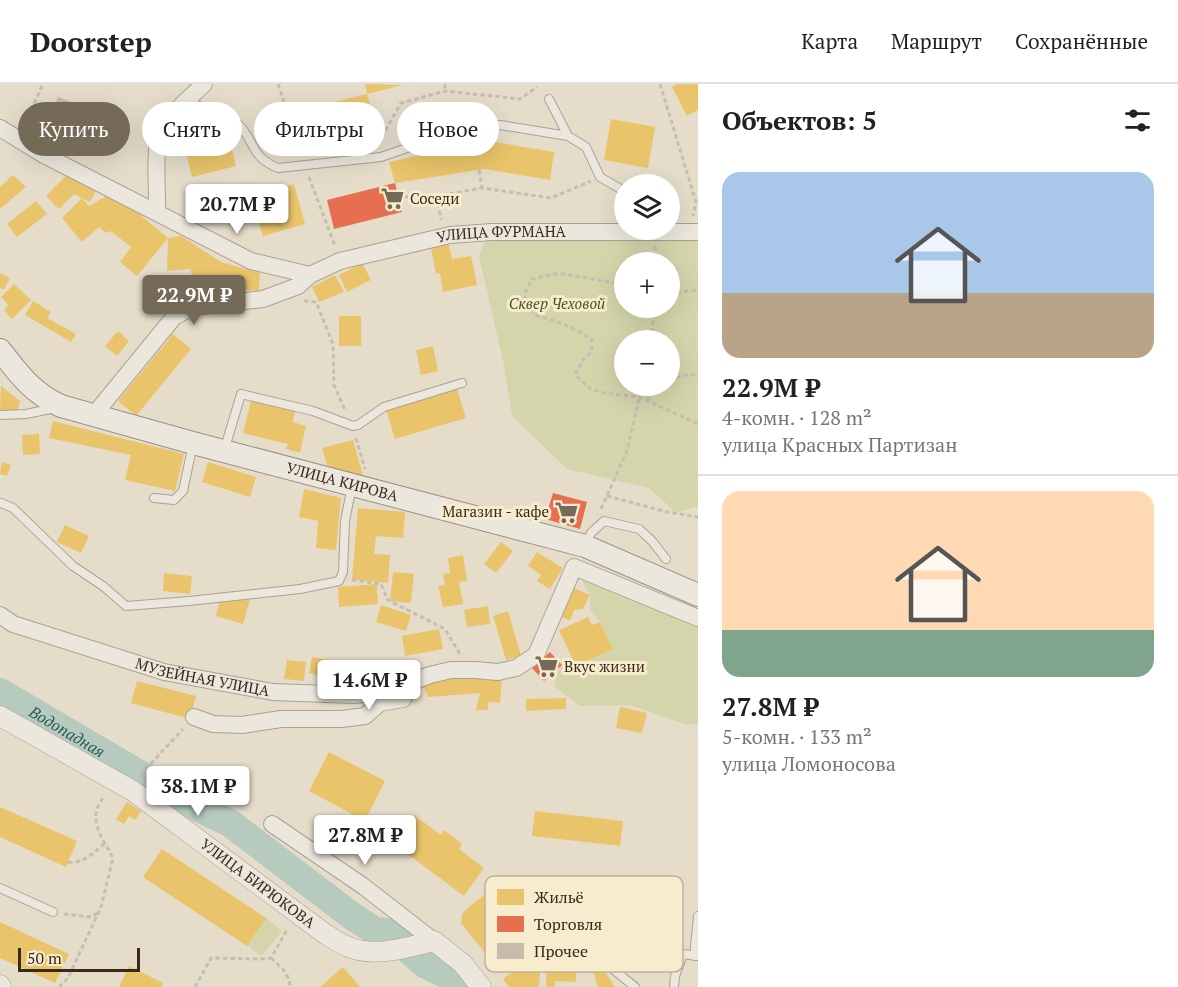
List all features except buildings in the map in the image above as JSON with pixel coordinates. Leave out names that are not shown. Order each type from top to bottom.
[{"type":"main road","name":"УЛИЦА КИРОВА","points":[[0,350],[32,389],[47,400],[61,406],[362,488],[588,539],[698,595]]},
{"type":"street","points":[[186,102],[204,84]]},
{"type":"street","points":[[0,128],[18,139]]},
{"type":"street","points":[[46,156],[251,261],[304,280]]},
{"type":"street","points":[[158,156],[158,212]]},
{"type":"street","name":"УЛИЦА ФУРМАНА","points":[[93,416],[174,317],[192,307],[263,299],[340,261],[444,237],[492,232],[614,231]]},
{"type":"street","name":"МУЗЕЙНАЯ УЛИЦА","points":[[0,615],[13,624],[164,672],[273,692],[354,696],[385,692],[430,675],[451,670],[498,672],[516,668],[536,655],[574,567],[698,618]]},
{"type":"street","points":[[194,717],[213,724],[242,725],[281,719],[342,719],[365,716],[380,703],[403,699],[410,684]]},
{"type":"street","name":"УЛИЦА БИРЮКОВА","points":[[0,716],[134,790],[324,933],[349,948],[386,951],[434,942]]},
{"type":"street","points":[[272,824],[363,886],[463,964],[481,987]]},
{"type":"lane","points":[[549,99],[568,136]]},
{"type":"lane","points":[[242,129],[264,162],[278,168],[305,167],[381,157],[442,136],[500,125],[568,136],[586,147],[600,177],[614,185]]},
{"type":"lane","points":[[224,451],[241,394],[313,411],[355,426],[384,407],[462,383]]},
{"type":"lane","points":[[0,415],[26,414],[61,406]]},
{"type":"lane","points":[[154,498],[174,500],[183,491],[193,443]]},
{"type":"lane","points":[[1,503],[13,508],[73,566],[103,586],[126,606],[189,602],[336,583],[341,579],[343,572],[345,521],[362,488]]},
{"type":"lane","points":[[588,539],[604,521],[639,529],[666,559]]},
{"type":"lane","points":[[0,888],[53,912]]},
{"type":"lane","points":[[696,956],[698,916]]},
{"type":"lane","points":[[616,972],[634,987]]},
{"type":"lane","points":[[674,987],[676,972]]},
{"type":"path","points":[[35,102],[43,84]]},
{"type":"path","points":[[445,84],[445,91]]},
{"type":"path","points":[[660,84],[696,202],[695,231]]},
{"type":"path","points":[[305,167],[317,150],[385,130],[401,103],[445,91],[520,99],[537,87]]},
{"type":"path","points":[[478,170],[482,188]]},
{"type":"path","points":[[405,197],[437,196],[482,188],[551,198],[600,177]]},
{"type":"path","points":[[437,196],[444,237]]},
{"type":"path","points":[[614,283],[559,273],[532,279],[524,295],[535,315],[580,331],[592,340],[592,351],[583,360],[575,375],[591,389],[604,393],[639,397],[698,424]]},
{"type":"path","points":[[304,280],[303,301],[316,302],[333,344],[334,385],[355,426],[360,431],[354,432],[362,488]]},
{"type":"path","points":[[680,292],[698,290]]},
{"type":"path","points":[[680,376],[698,375]]},
{"type":"path","points":[[648,396],[648,401]]},
{"type":"path","points":[[588,539],[627,451],[639,397]]},
{"type":"path","points":[[607,495],[667,512],[698,517]]},
{"type":"path","points":[[341,579],[381,584],[388,600],[446,629],[470,670]]},
{"type":"path","points":[[147,768],[194,717]]},
{"type":"path","points":[[59,987],[68,978],[99,912],[113,858],[95,824],[97,804],[119,782]]},
{"type":"path","points":[[68,862],[74,863],[92,855],[105,843]]},
{"type":"path","points":[[53,912],[91,917],[99,912]]},
{"type":"path","points":[[271,958],[297,913]]},
{"type":"path","points":[[195,987],[211,958],[271,958],[284,969],[290,987]]},
{"type":"green space","name":"Сквер Чеховой","points":[[680,236],[698,236],[698,506],[676,513],[649,488],[567,469],[512,416],[504,365],[479,256],[486,239],[614,237],[614,240],[680,240]]},
{"type":"green space","points":[[604,575],[698,616],[698,723],[687,725],[630,705],[580,706],[554,686],[560,666],[576,666],[613,649],[600,622],[590,610],[590,595],[582,580]]},
{"type":"green space","points":[[266,918],[282,931],[262,956],[247,946]]},
{"type":"waterway","name":"Водопадная","points":[[0,692],[194,806],[230,823],[352,916],[375,931],[387,932],[426,965],[457,980],[463,987]]},
{"type":"place","name":"Соседи","points":[[392,199]]},
{"type":"place","name":"Магазин - кафе","points":[[567,512]]},
{"type":"place","name":"Вкус жизни","points":[[546,667]]}]
